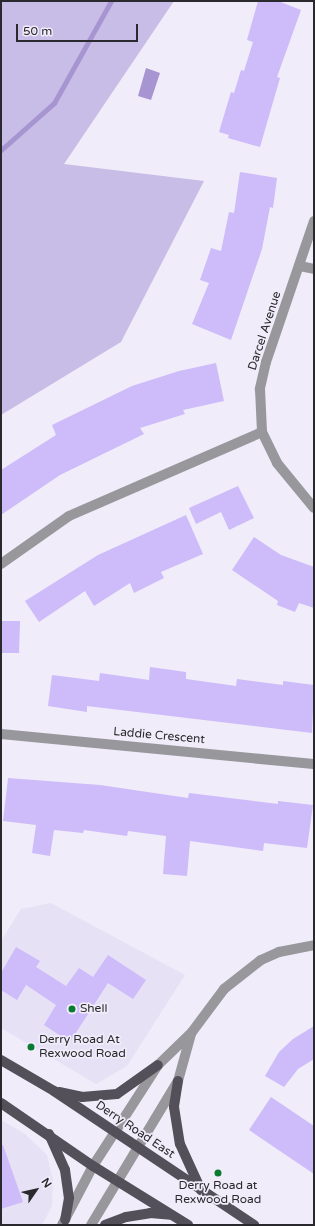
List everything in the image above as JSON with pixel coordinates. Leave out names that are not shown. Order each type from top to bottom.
[{"type":"main road","name":"Derry Road East","points":[[1,1060],[54,1091],[254,1225]]},
{"type":"main road","points":[[54,1091],[82,1097],[117,1094],[158,1065]]},
{"type":"main road","points":[[178,1081],[174,1107],[180,1144],[201,1190]]},
{"type":"main road","points":[[1,1103],[49,1134],[93,1166],[118,1180],[188,1225]]},
{"type":"main road","points":[[49,1134],[64,1170],[69,1198],[64,1222]]},
{"type":"main road","points":[[105,1225],[126,1217],[150,1213],[174,1215]]},
{"type":"street","name":"Darcel Avenue","points":[[314,221],[300,266],[266,362],[260,389],[262,432],[276,463],[314,508]]},
{"type":"street","points":[[300,266],[314,269]]},
{"type":"street","points":[[1,564],[69,516],[262,432]]},
{"type":"street","name":"Laddie Crescent","points":[[1,734],[314,764]]},
{"type":"street","points":[[64,1222],[93,1166],[158,1065],[192,1032],[224,989],[261,960],[279,952],[314,945]]},
{"type":"street","points":[[91,1225],[178,1081],[192,1032]]},
{"type":"shaded area","points":[[1,1],[174,1],[64,164],[204,181],[121,342],[1,415]]},
{"type":"shaded area","points":[[146,68],[160,73],[151,100],[138,96]]},
{"type":"shaded area","points":[[51,903],[185,975],[127,1066],[96,1084],[1,1028],[1,941],[21,909]]},
{"type":"shaded area","points":[[1,1120],[25,1134],[47,1155],[53,1180],[52,1206],[42,1225],[1,1225]]},
{"type":"building","points":[[258,1],[278,1],[301,10],[277,77],[280,78],[260,147],[228,138],[229,135],[219,132],[231,92],[234,93],[241,70],[244,71],[253,42],[247,40]]},
{"type":"building","points":[[240,172],[277,178],[273,208],[270,207],[262,249],[231,340],[192,324],[209,283],[200,280],[211,248],[221,251],[229,212],[234,213]]},
{"type":"building","points":[[216,363],[224,401],[183,410],[185,414],[140,428],[144,434],[60,475],[1,515],[1,470],[56,435],[52,425],[132,386],[179,371]]},
{"type":"building","points":[[238,486],[254,518],[229,530],[221,512],[196,524],[189,508]]},
{"type":"building","points":[[186,515],[203,554],[161,572],[164,578],[134,593],[130,583],[94,606],[85,591],[39,622],[25,601],[98,555]]},
{"type":"building","points":[[254,537],[281,555],[314,567],[314,608],[299,603],[295,612],[277,605],[278,601],[232,570]]},
{"type":"building","points":[[1,621],[20,621],[19,653],[1,653]]},
{"type":"building","points":[[150,667],[186,672],[186,679],[236,686],[237,679],[283,685],[283,681],[314,685],[312,733],[87,706],[87,712],[48,706],[52,675],[99,681],[100,673],[149,680]]},
{"type":"building","points":[[8,778],[100,785],[188,798],[189,793],[278,804],[278,801],[313,805],[307,848],[264,843],[263,851],[190,841],[187,876],[163,874],[166,836],[128,831],[127,836],[84,830],[83,833],[54,830],[50,856],[32,853],[36,825],[3,821]]},
{"type":"building","points":[[16,947],[40,961],[36,967],[66,986],[79,968],[93,977],[108,955],[146,980],[133,999],[108,983],[70,1042],[44,1025],[56,1005],[26,985],[17,1000],[1,990],[1,973]]},
{"type":"building","points":[[314,1026],[314,1059],[298,1069],[284,1087],[265,1076],[279,1052],[293,1039]]},
{"type":"building","points":[[271,1097],[314,1126],[314,1174],[249,1130]]},
{"type":"building","points":[[1,1145],[3,1145],[23,1202],[1,1209]]},
{"type":"waterway","points":[[1,150],[54,103],[111,1]]},
{"type":"place","name":"Shell","points":[[72,1009]]},
{"type":"place","name":"Derry Road At Rexwood Road","points":[[31,1047]]},
{"type":"place","name":"Derry Road at Rexwood Road","points":[[218,1173]]}]
